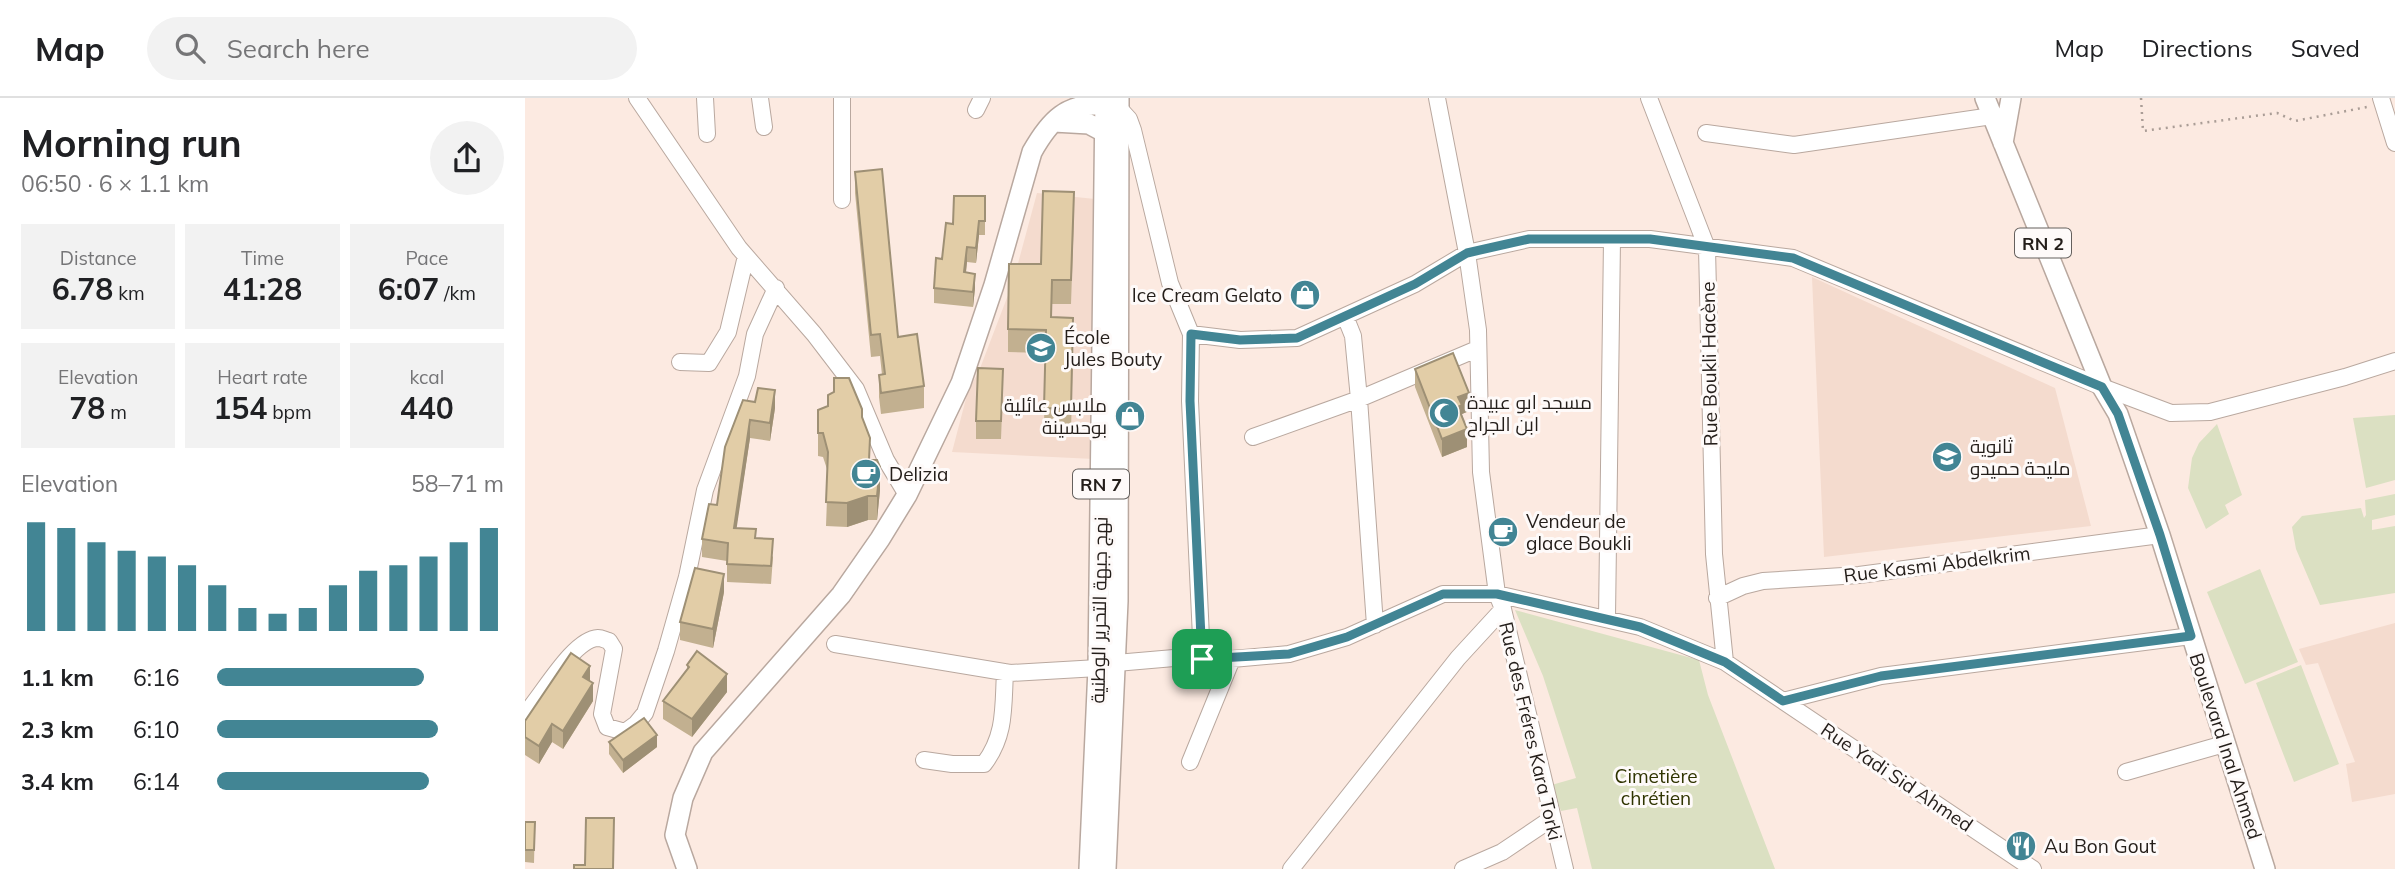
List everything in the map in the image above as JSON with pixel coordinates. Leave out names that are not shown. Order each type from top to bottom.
[{"type":"main road","points":[[2003,144],[2011,98]]},
{"type":"main road","points":[[687,869],[675,835],[683,798],[703,752],[841,595],[907,495],[961,383],[994,285],[1032,152],[1054,121],[1073,108],[1112,102]]},
{"type":"main road","name":"نهج جبهة التحرير الوطنية","points":[[1089,869],[1107,665],[1112,102]]},
{"type":"main road","name":"RN 2","points":[[1988,107],[2102,387]]},
{"type":"main road","points":[[1054,121],[1089,124],[1111,133]]},
{"type":"main road","name":"Boulevard Inal Ahmed","points":[[2102,387],[2118,414],[2160,535],[2265,869]]},
{"type":"main road","name":"RN 7","points":[[1106,869],[1107,665]]},
{"type":"street","points":[[637,98],[746,256],[776,288],[856,389],[886,460],[907,495]]},
{"type":"street","points":[[705,98],[707,134]]},
{"type":"street","points":[[760,98],[764,127]]},
{"type":"street","points":[[842,98],[842,200]]},
{"type":"street","name":"Rue des Fréres Kara Torki","points":[[1437,98],[1467,253],[1478,330],[1481,472],[1497,594],[1503,609],[1565,869]]},
{"type":"street","name":"Rue Boukli Hacène","points":[[1649,98],[1707,248],[1714,554],[1725,662]]},
{"type":"street","points":[[2387,101],[2395,143]]},
{"type":"street","points":[[1112,102],[1129,119],[1149,190],[1170,283],[1191,334],[1190,401],[1202,659]]},
{"type":"street","points":[[1706,133],[1794,145],[1988,107]]},
{"type":"street","points":[[1111,133],[1149,190]]},
{"type":"street","points":[[1191,334],[1240,340],[1297,338],[1415,284],[1467,253],[1529,239],[1650,239],[1793,258],[2102,387],[2171,413],[2210,412],[2346,377],[2395,361]]},
{"type":"street","points":[[1607,618],[1612,240]]},
{"type":"street","points":[[680,362],[709,363],[728,332],[746,256]]},
{"type":"street","points":[[525,713],[584,643],[597,638],[609,641],[614,649],[602,714],[607,727],[625,732],[645,713],[687,577],[705,490],[747,376],[755,334],[776,288]]},
{"type":"street","points":[[1345,316],[1353,336],[1375,625]]},
{"type":"street","points":[[1253,437],[1359,399],[1477,349]]},
{"type":"street","name":"Rue Kasmi Abdelkrim","points":[[1717,598],[1763,580],[1859,575],[2160,535]]},
{"type":"street","name":"Rue Yadi Sid Ahmed","points":[[835,643],[1005,672],[1231,659],[1289,654],[1347,637],[1443,594],[1497,594],[1640,627],[1725,662],[2033,869]]},
{"type":"street","points":[[1291,869],[1458,658],[1503,609]]},
{"type":"street","points":[[1783,701],[1881,676],[2191,636]]},
{"type":"street","points":[[1190,762],[1231,659]]},
{"type":"street","points":[[924,760],[952,764],[984,764],[995,750],[1001,734],[1005,672]]},
{"type":"street","points":[[2126,772],[2224,744]]},
{"type":"street","points":[[1463,869],[1502,852],[1551,819]]},
{"type":"path","points":[[2141,98],[2143,131],[2277,113],[2295,121],[2387,101]]},
{"type":"shaded area","name":"École Jules Bouty","points":[[1037,193],[1095,199],[1094,459],[952,452],[968,391],[979,371],[1013,282]]},
{"type":"shaded area","name":"ثانوية مليحة حميدو","points":[[1812,277],[2055,388],[2091,526],[1824,557]]},
{"type":"shaded area","points":[[2395,623],[2395,794],[2352,802],[2346,764],[2355,762],[2318,663],[2306,665],[2299,649]]},
{"type":"green space","points":[[2395,415],[2395,480],[2366,488],[2353,418]]},
{"type":"green space","points":[[2217,424],[2242,495],[2225,505],[2229,514],[2206,529],[2188,488],[2192,458],[2199,443]]},
{"type":"green space","points":[[2395,494],[2395,515],[2372,520],[2372,530],[2395,526],[2395,593],[2320,605],[2296,549],[2292,527],[2302,516],[2361,508],[2364,518],[2365,500]]},
{"type":"green space","points":[[2260,569],[2298,662],[2245,684],[2207,592]]},
{"type":"green space","name":"Cimetière chrétien","points":[[1515,610],[1699,660],[1708,695],[1775,869],[1592,869],[1577,808],[1561,811],[1557,800],[1551,802],[1548,786],[1576,778],[1543,676]]},
{"type":"green space","points":[[2301,665],[2339,764],[2294,782],[2256,683]]},
{"type":"building","points":[[882,169],[898,337],[917,334],[924,386],[881,393],[879,375],[885,374],[880,334],[871,335],[855,172]]},
{"type":"building","points":[[1043,191],[1074,192],[1071,280],[1052,280],[1051,317],[1073,318],[1071,409],[1044,408],[1046,330],[1008,329],[1009,264],[1041,264]]},
{"type":"building","points":[[954,196],[985,196],[985,221],[979,221],[976,248],[967,247],[964,272],[975,274],[973,292],[934,288],[936,258],[942,259],[946,223],[953,224]]},
{"type":"building","name":"مسجد ابو عبيدة ابن الجراح","points":[[1453,353],[1469,393],[1458,397],[1462,405],[1458,407],[1467,429],[1442,439],[1415,369]]},
{"type":"building","points":[[978,368],[1003,369],[1001,421],[976,421]]},
{"type":"building","points":[[834,378],[849,378],[870,438],[869,460],[877,460],[880,467],[877,496],[847,503],[826,502],[828,452],[823,433],[818,433],[818,410],[828,406],[828,395],[834,392]]},
{"type":"building","points":[[758,388],[775,390],[770,423],[750,420],[734,528],[756,529],[755,538],[773,539],[771,566],[727,564],[728,543],[702,539],[709,504],[717,505],[725,447],[743,400],[755,402]]},
{"type":"building","points":[[695,568],[724,574],[713,629],[680,622]]},
{"type":"building","points":[[697,651],[727,674],[692,719],[663,701],[689,667],[687,665]]},
{"type":"building","points":[[571,653],[590,666],[583,677],[593,683],[563,731],[552,724],[539,746],[525,737],[525,721]]},
{"type":"building","points":[[644,718],[657,735],[623,760],[609,742]]},
{"type":"building","points":[[586,818],[614,818],[613,869],[574,869],[574,865],[585,865]]},
{"type":"building","points":[[525,822],[535,822],[534,850],[525,850]]},
{"type":"place","name":"Ice Cream Gelato","points":[[1305,295]]},
{"type":"place","name":"École Jules Bouty","points":[[1041,348]]},
{"type":"place","name":"مسجد ابو عبيدة ابن الجراح","points":[[1444,413]]},
{"type":"place","name":"ملابس عائلية بوحسينة","points":[[1130,416]]},
{"type":"place","name":"ثانوية مليحة حميدو","points":[[1947,457]]},
{"type":"place","name":"Delizia","points":[[866,474]]},
{"type":"place","name":"Vendeur de glace Boukli","points":[[1503,532]]},
{"type":"place","name":"Au Bon Gout","points":[[2021,846]]},
{"type":"route","points":[[1529,239],[1650,239],[1793,258],[2102,387],[2118,414],[2160,535],[2191,636],[1881,676],[1783,701],[1725,662],[1640,627],[1497,594],[1443,594],[1347,637],[1289,654],[1202,659],[1190,401],[1191,334],[1240,340],[1297,338],[1415,284],[1467,253],[1529,239]]}]
